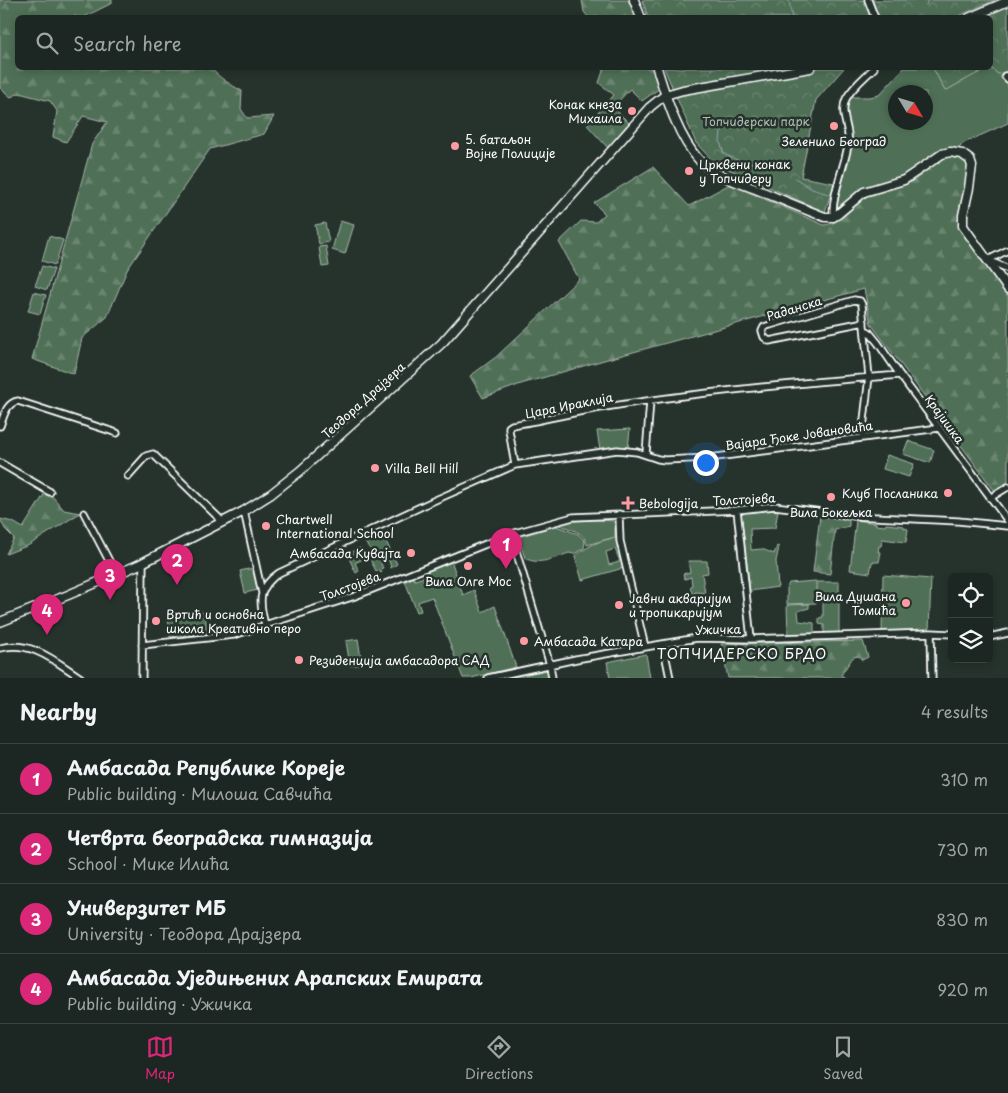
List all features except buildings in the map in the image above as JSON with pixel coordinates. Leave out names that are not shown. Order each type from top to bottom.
[{"type":"main road","points":[[634,0],[640,15]]},
{"type":"main road","points":[[976,15],[1008,0]]},
{"type":"main road","points":[[658,70],[665,95],[689,147],[707,167],[731,179],[824,217],[834,217],[864,192],[904,180],[942,154],[950,152],[959,153],[968,158],[972,166],[963,210],[963,226],[1008,289]]},
{"type":"main road","points":[[665,95],[714,83],[797,70]]},
{"type":"main road","name":"Теодора Драјзера","points":[[0,622],[143,562],[223,522],[264,500],[300,472],[442,343],[650,107],[665,95]]},
{"type":"street","points":[[868,0],[874,15]]},
{"type":"street","points":[[834,217],[833,205],[849,140],[844,118],[844,104],[854,87],[872,70]]},
{"type":"street","points":[[988,260],[1008,250]]},
{"type":"street","points":[[988,260],[1008,269]]},
{"type":"street","name":"Раданска","points":[[862,437],[869,377],[865,330],[862,305],[860,301],[854,300],[765,326],[762,331],[764,338],[769,341],[864,322]]},
{"type":"street","name":"Крајишка","points":[[865,330],[878,343],[1008,521]]},
{"type":"street","name":"Цара Ираклија","points":[[515,465],[509,430],[510,426],[594,409],[650,401],[753,388],[900,375]]},
{"type":"street","points":[[0,426],[8,407],[13,402],[18,401],[117,433]]},
{"type":"street","points":[[646,454],[650,401]]},
{"type":"street","name":"Вајара Ђоке Јовановића","points":[[515,465],[618,450],[646,454],[665,460],[709,458],[939,428]]},
{"type":"street","points":[[128,476],[146,456],[153,454],[223,522]]},
{"type":"street","points":[[0,463],[50,492]]},
{"type":"street","points":[[265,625],[260,609],[262,593],[267,583],[279,573],[515,465]]},
{"type":"street","points":[[990,498],[1008,487]]},
{"type":"street","name":"Толстојева","points":[[142,645],[224,637],[265,625],[355,596],[511,534],[573,517],[737,510],[775,506],[854,516],[958,521],[1008,526]]},
{"type":"street","points":[[737,510],[751,639]]},
{"type":"street","points":[[244,511],[262,593]]},
{"type":"street","points":[[84,513],[116,574]]},
{"type":"street","points":[[619,514],[620,541],[645,647]]},
{"type":"street","points":[[511,534],[550,665],[552,678]]},
{"type":"street","points":[[142,678],[143,562]]},
{"type":"street","points":[[931,632],[932,678]]},
{"type":"street","name":"Ужичка","points":[[488,678],[576,659],[697,638],[751,639],[931,632],[948,634]]},
{"type":"street","points":[[993,636],[1008,633]]},
{"type":"street","points":[[663,644],[670,678]]},
{"type":"street","points":[[2,647],[24,646],[35,650],[55,660],[81,678]]},
{"type":"green space","points":[[0,0],[112,0],[112,3],[88,15],[15,15],[15,70],[212,70],[229,84],[242,91],[241,109],[247,118],[274,116],[264,134],[210,149],[127,270],[107,317],[82,338],[74,374],[32,359],[92,144],[107,122],[83,116],[66,142],[53,137],[57,111],[50,101],[19,93],[11,97],[0,88]]},
{"type":"green space","points":[[582,0],[628,0],[635,15],[586,15]]},
{"type":"green space","points":[[642,0],[995,0],[961,15],[647,15]]},
{"type":"green space","points":[[1008,3],[1008,71],[998,74],[993,70],[993,15],[979,15]]},
{"type":"green space","points":[[993,64],[1008,85],[1008,123],[964,143],[958,149],[951,149],[908,176],[870,187],[838,210],[836,203],[852,144],[846,118],[847,107],[850,97],[879,95],[888,85],[888,130],[933,130],[933,85],[888,85],[902,70],[993,70]]},
{"type":"green space","points":[[603,70],[656,70],[660,88],[642,101],[630,89],[613,107],[629,123],[608,148],[587,125],[614,95],[599,83]]},
{"type":"green space","name":"Топчидерски парк","points":[[665,70],[842,70],[816,100],[801,177],[834,183],[825,212],[719,165],[696,143]]},
{"type":"green space","points":[[934,70],[985,70],[976,74],[945,91]]},
{"type":"green space","points":[[955,155],[965,158],[970,166],[961,230],[1008,295],[1008,482],[994,490],[871,324],[864,289],[604,360],[521,384],[483,398],[470,376],[496,357],[579,279],[559,242],[581,221],[596,222],[605,214],[594,203],[653,167],[689,206],[730,184],[824,225],[837,221],[868,195],[909,183],[935,163]]},
{"type":"green space","points":[[340,221],[354,225],[345,254],[332,250]]},
{"type":"green space","points":[[325,223],[329,242],[319,244],[315,225]]},
{"type":"green space","points":[[49,236],[63,240],[55,265],[42,261]]},
{"type":"green space","points":[[326,246],[329,266],[322,267],[319,247]]},
{"type":"green space","points":[[42,266],[54,269],[47,290],[35,286]]},
{"type":"green space","points":[[34,292],[46,295],[40,314],[28,311]]},
{"type":"green space","points":[[630,429],[628,449],[600,450],[597,431]]},
{"type":"green space","points":[[908,441],[934,450],[930,463],[903,454]]},
{"type":"green space","points":[[887,455],[914,464],[909,477],[883,469]]},
{"type":"green space","points":[[45,493],[52,496],[64,510],[80,513],[29,545],[6,554],[14,538],[5,529],[0,519],[13,522],[23,528]]},
{"type":"green space","points":[[778,511],[775,528],[750,529],[751,550],[762,549],[774,554],[777,546],[779,547],[776,561],[778,587],[750,591],[741,513]]},
{"type":"green space","points":[[820,516],[849,520],[849,526],[835,530],[830,574],[813,572]]},
{"type":"green space","points":[[856,520],[876,523],[876,525],[904,526],[904,528],[908,529],[906,542],[882,539],[878,552],[881,552],[879,562],[872,562],[870,573],[850,570]]},
{"type":"green space","points":[[574,521],[615,521],[615,537],[587,545],[580,534],[559,525]]},
{"type":"green space","points":[[556,526],[578,534],[585,541],[584,548],[574,554],[569,553],[547,560],[536,561],[525,558],[518,537]]},
{"type":"green space","points":[[381,531],[397,564],[391,568],[389,560],[381,564],[383,568],[380,569],[381,573],[378,570],[376,571],[369,557],[374,554],[363,540]]},
{"type":"green space","points":[[616,538],[621,558],[619,559],[615,549],[606,552],[609,565],[619,562],[621,559],[623,568],[582,580],[575,556],[594,544]]},
{"type":"green space","points":[[360,548],[365,558],[355,563],[359,571],[356,573],[347,554]]},
{"type":"green space","points":[[451,560],[463,595],[474,590],[482,612],[495,606],[516,667],[471,678],[463,678],[432,597],[418,602],[421,611],[417,612],[405,581],[424,577],[423,572]]},
{"type":"green space","points":[[688,561],[707,561],[708,573],[702,574],[705,593],[695,592],[695,594],[692,594],[690,587],[692,586],[691,577],[685,579],[683,574],[690,572]]},
{"type":"green space","points":[[253,568],[258,590],[245,593],[240,571]]},
{"type":"green space","points":[[883,575],[931,579],[929,631],[882,633]]},
{"type":"green space","points":[[816,581],[816,603],[787,604],[787,588],[789,583]]},
{"type":"green space","points":[[817,582],[839,582],[839,635],[824,635],[824,625],[819,624],[819,618],[823,617],[823,602],[817,601]]},
{"type":"green space","points":[[809,604],[809,608],[798,611],[799,621],[814,623],[814,635],[788,636],[787,605]]},
{"type":"green space","points":[[205,612],[207,633],[170,637],[168,615]]},
{"type":"green space","points":[[358,639],[362,664],[350,666],[346,641]]},
{"type":"green space","points":[[863,641],[868,657],[862,660],[859,656],[853,657],[841,675],[845,678],[728,678],[721,644]]},
{"type":"green space","points":[[646,654],[650,678],[610,678],[607,662]]},
{"type":"green space","points":[[548,670],[550,678],[507,678]]},
{"type":"waterway","points":[[789,0],[792,15]]},
{"type":"waterway","points":[[926,5],[928,0]]},
{"type":"waterway","points":[[714,118],[721,131],[720,142],[724,154],[742,162],[759,163]]},
{"type":"waterway","points":[[795,178],[812,189],[828,194]]},
{"type":"place","name":"Конак кнеза Михаила","points":[[632,111]]},
{"type":"place","name":"Зеленило Београд","points":[[834,126]]},
{"type":"place","name":"5. батаљон Војне Полиције","points":[[455,146]]},
{"type":"place","name":"Црквени конак у Топчидеру","points":[[689,171]]},
{"type":"place","name":"Villa Bell Hill","points":[[375,468]]},
{"type":"place","name":"Клуб Посланика","points":[[948,493]]},
{"type":"place","name":"Вила Бокељка","points":[[831,497]]},
{"type":"place","name":"Bebologija","points":[[628,503]]},
{"type":"place","name":"Chartwell International School","points":[[266,526]]},
{"type":"place","name":"Амбасада Кувајта","points":[[411,553]]},
{"type":"place","name":"Вила Олге Мос","points":[[468,566]]},
{"type":"place","name":"Амбасада Републике Кореје","points":[[506,569]]},
{"type":"place","name":"Четврта београдска гимназија","points":[[177,585]]},
{"type":"place","name":"Универзитет МБ","points":[[110,600]]},
{"type":"place","name":"Вила Душана Томића","points":[[906,603]]},
{"type":"place","name":"Јавни акваријум и тропикаријум","points":[[619,605]]},
{"type":"place","name":"Вртић и основна школа Креативно перо","points":[[156,621]]},
{"type":"place","name":"Амбасада Уједињених Арапских Емирата","points":[[47,635]]},
{"type":"place","name":"Амбасада Катара","points":[[524,641]]},
{"type":"place","name":"Резиденција амбасадора САД","points":[[299,660]]},
{"type":"district","name":"ТОПЧИДЕРСКО БРДО","points":[[742,653]]}]
